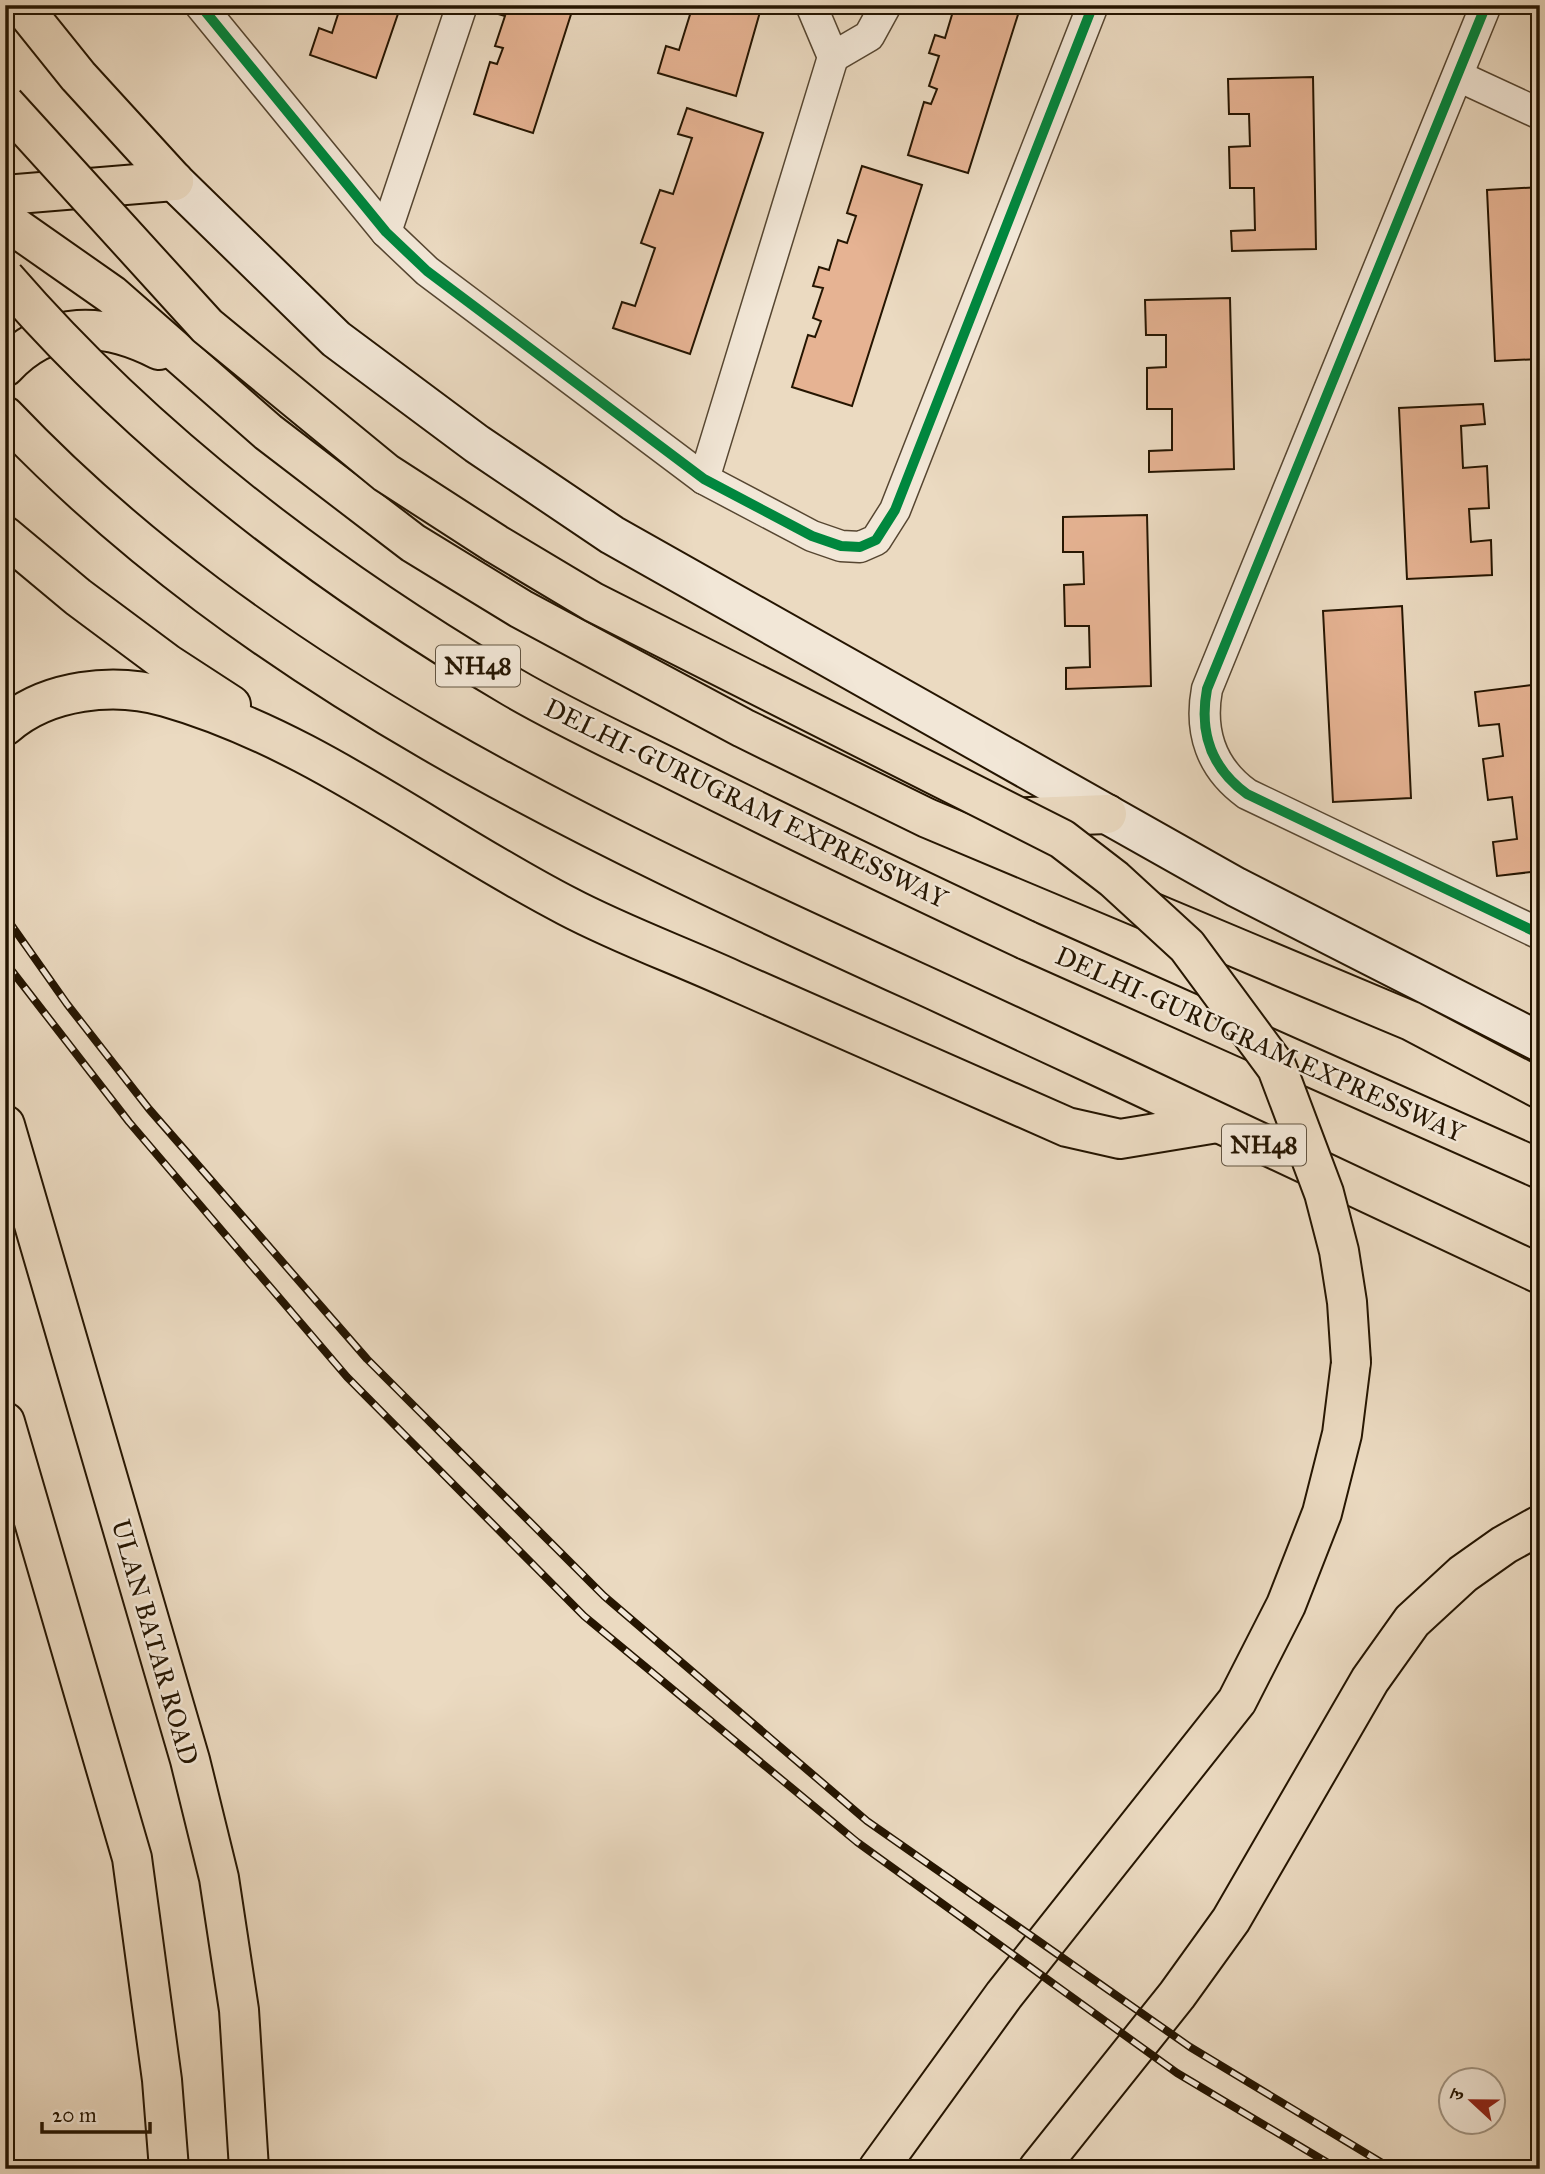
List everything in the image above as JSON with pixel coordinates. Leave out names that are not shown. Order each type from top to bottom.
[{"type":"main road","points":[[21,5],[78,76],[174,181],[336,339],[477,444],[600,528],[1236,887],[1540,1042]]},
{"type":"main road","points":[[5,104],[207,326],[386,473],[593,602],[1062,839],[1114,879],[1187,946],[1278,1068],[1324,1194],[1339,1251],[1347,1302],[1351,1362],[1342,1434],[1322,1513],[1286,1605],[1237,1702],[1004,1994],[878,2169]]},
{"type":"main road","points":[[5,195],[174,181]]},
{"type":"main road","points":[[5,220],[112,295],[268,432],[413,543],[615,662],[927,818],[1411,1021],[1540,1089]]},
{"type":"main road","name":"DELHI-GURUGRAM EXPRESSWAY","points":[[5,278],[122,400],[307,555],[393,615],[515,688],[631,748],[1026,940],[1540,1169]]},
{"type":"main road","points":[[5,367],[22,349],[49,335],[82,329],[110,331],[141,341],[194,367]]},
{"type":"main road","name":"NH48","points":[[5,416],[106,512],[194,584],[301,661],[421,738],[667,867],[1540,1274]]},
{"type":"main road","points":[[5,536],[78,597],[167,664],[306,753],[567,906],[1067,1127],[1120,1139],[1217,1123]]},
{"type":"main road","points":[[5,726],[22,712],[52,699],[124,690],[165,697],[306,753]]},
{"type":"main road","points":[[927,818],[982,820],[1107,814]]},
{"type":"main road","name":"ULAN BATAR ROAD","points":[[5,1125],[190,1760],[219,1878],[239,2010],[249,2169]]},
{"type":"main road","points":[[5,1422],[132,1858],[162,2080],[169,2169]]},
{"type":"main road","points":[[1038,2169],[1177,1995],[1231,1920],[1370,1680],[1412,1621],[1463,1574],[1504,1545],[1540,1525]]},
{"type":"street","points":[[200,5],[386,232],[427,271],[704,479],[812,536],[841,546],[860,547],[876,540],[886,528],[1093,5]]},
{"type":"street","points":[[386,232],[461,5]]},
{"type":"street","points":[[704,479],[833,58],[811,5]]},
{"type":"street","points":[[833,58],[869,36],[886,5]]},
{"type":"street","points":[[1486,5],[1208,689],[1203,708],[1205,727],[1225,778],[1247,794],[1540,934]]},
{"type":"street","points":[[1458,76],[1540,114]]},
{"type":"building","points":[[341,5],[401,5],[376,78],[310,55],[319,28],[332,33]]},
{"type":"building","points":[[497,5],[574,5],[533,133],[474,114],[490,62],[497,64],[503,48],[495,46],[505,16],[495,13]]},
{"type":"building","points":[[693,5],[762,5],[736,96],[658,73],[666,46],[679,50]]},
{"type":"building","points":[[965,5],[1021,5],[968,173],[908,155],[924,102],[931,104],[937,89],[929,86],[939,56],[929,53],[935,35],[945,38],[954,8],[963,11]]},
{"type":"building","points":[[1313,77],[1316,249],[1232,251],[1231,231],[1255,230],[1254,188],[1230,188],[1229,147],[1250,146],[1249,114],[1229,114],[1228,79]]},
{"type":"building","points":[[687,108],[763,133],[690,354],[613,328],[622,302],[635,306],[655,248],[641,243],[660,190],[673,194],[692,138],[678,134]]},
{"type":"building","points":[[862,166],[922,185],[852,406],[792,387],[808,335],[815,337],[821,321],[813,318],[823,288],[813,286],[819,267],[829,270],[838,240],[847,243],[856,216],[847,213]]},
{"type":"building","points":[[1540,187],[1540,359],[1495,361],[1487,190]]},
{"type":"building","points":[[1230,298],[1234,469],[1149,472],[1149,451],[1172,450],[1172,409],[1147,409],[1147,368],[1166,367],[1166,335],[1146,335],[1145,300]]},
{"type":"building","points":[[1483,404],[1485,424],[1461,426],[1463,468],[1487,466],[1489,508],[1469,509],[1471,542],[1491,540],[1492,575],[1407,579],[1399,408]]},
{"type":"building","points":[[1147,515],[1151,686],[1066,689],[1066,668],[1090,667],[1089,626],[1065,626],[1064,585],[1084,584],[1083,552],[1063,552],[1063,517]]},
{"type":"building","points":[[1402,606],[1411,798],[1333,802],[1323,611]]},
{"type":"building","points":[[1540,684],[1540,871],[1497,876],[1493,842],[1517,839],[1512,797],[1488,800],[1483,759],[1503,756],[1499,724],[1479,726],[1475,692]]},
{"type":"railway","points":[[5,916],[67,1004],[149,1109],[367,1359],[604,1596],[867,1821],[1190,2047],[1392,2169]]},
{"type":"railway","points":[[5,962],[129,1122],[347,1377],[584,1616],[857,1842],[1177,2073],[1338,2169]]},
{"type":"cycle path","points":[[200,5],[386,232],[427,271],[704,479],[812,536],[841,546],[860,547],[876,540],[895,510],[1093,5]]},
{"type":"cycle path","points":[[1486,5],[1207,689],[1205,720],[1210,748],[1216,761],[1224,773],[1247,794],[1540,934]]}]
